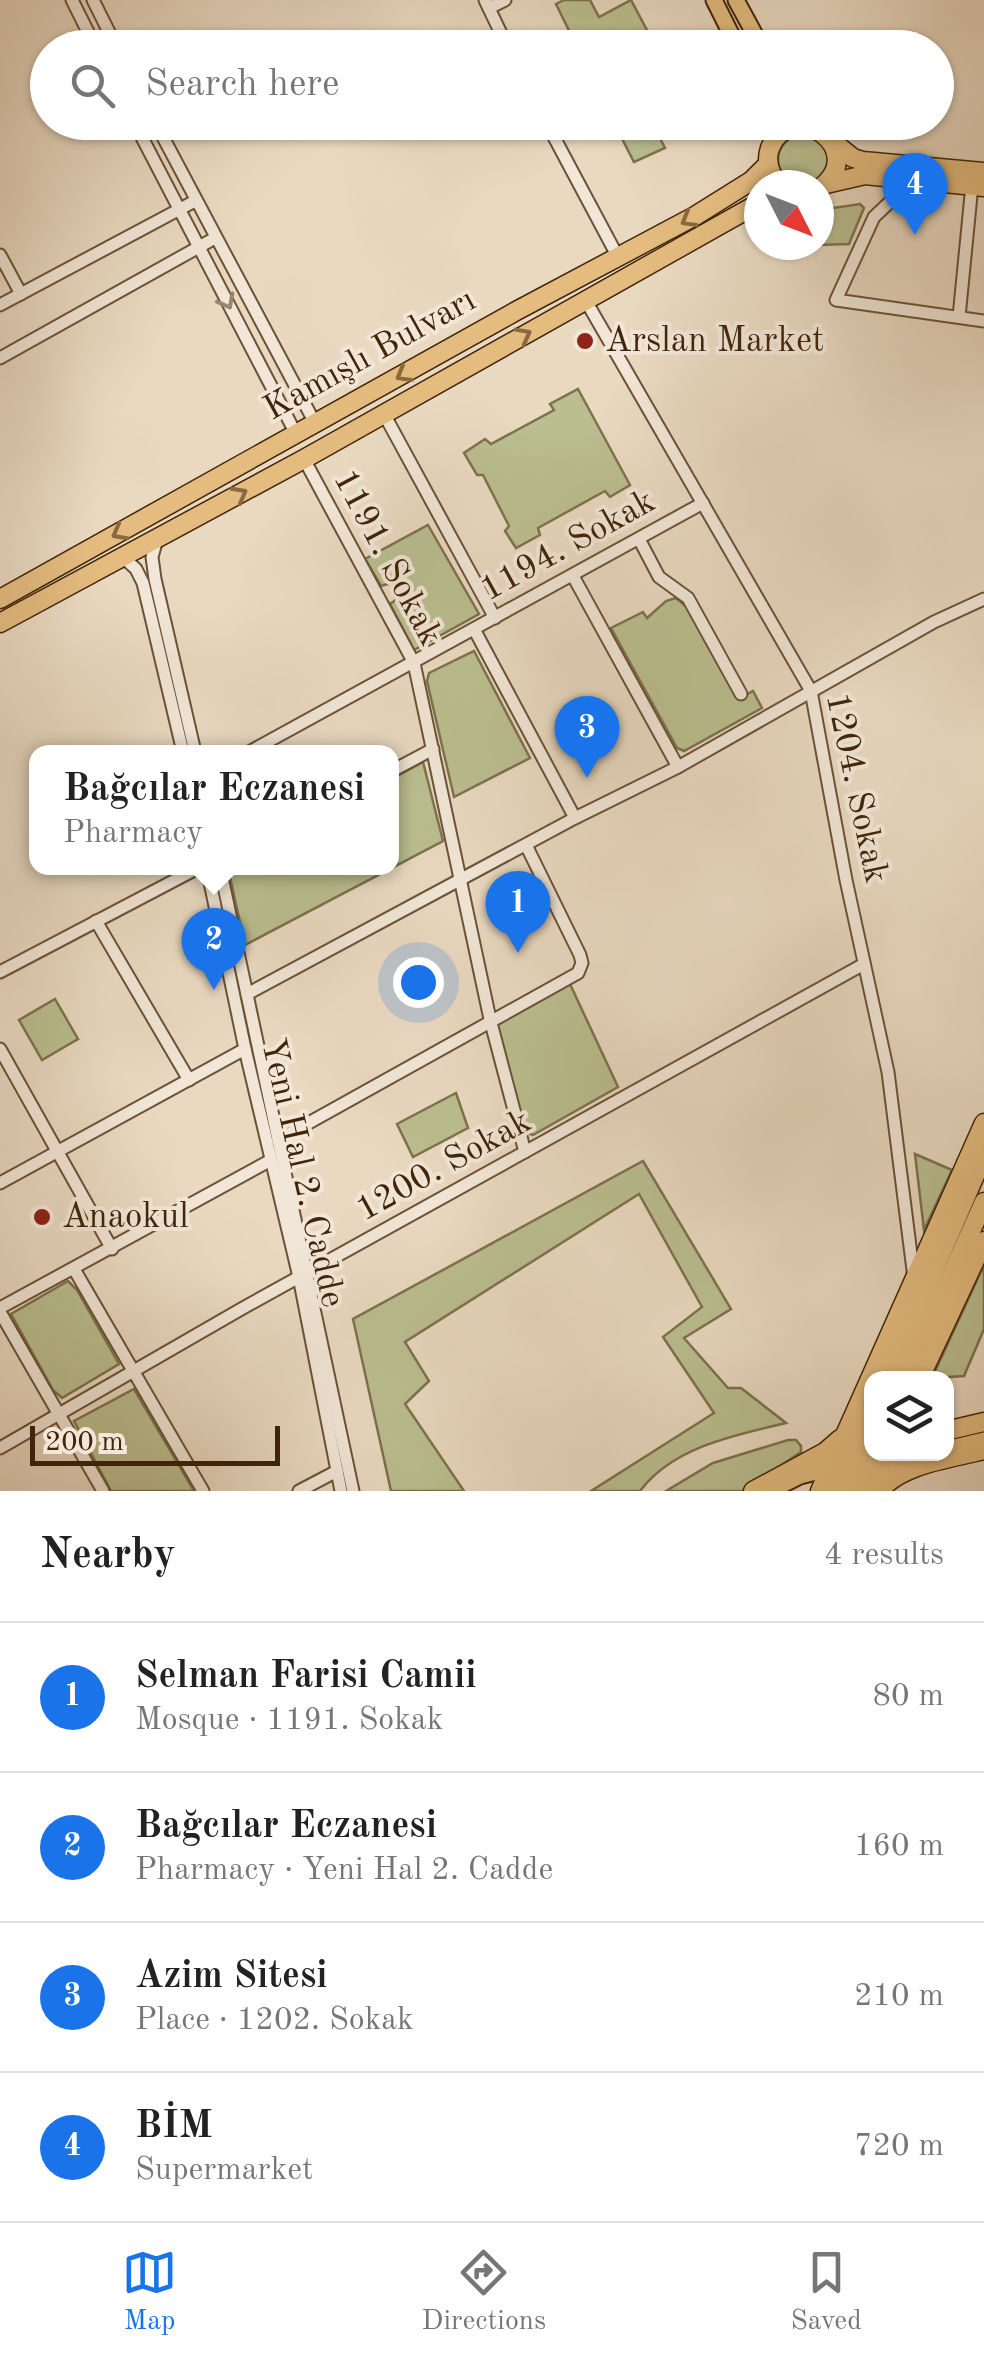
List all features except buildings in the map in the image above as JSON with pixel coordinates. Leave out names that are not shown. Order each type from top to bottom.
[{"type":"highway","points":[[771,170],[768,164],[775,140]]},
{"type":"highway","points":[[828,140],[834,148],[834,170]]},
{"type":"highway","points":[[832,140],[862,161],[980,181]]},
{"type":"highway","name":"Kamışlı Bulvarı","points":[[0,599],[518,310],[619,259],[737,190],[768,164]]},
{"type":"highway","points":[[834,184],[864,175],[980,181]]},
{"type":"highway","name":"Kamışlı Bulvarı","points":[[0,623],[744,212]]},
{"type":"highway","points":[[818,1481],[844,1435],[984,1123]]},
{"type":"highway","points":[[890,1371],[984,1155]]},
{"type":"highway","points":[[908,1371],[984,1202]]},
{"type":"highway","points":[[923,1371],[984,1240]]},
{"type":"highway","points":[[954,1429],[984,1422]]},
{"type":"highway","points":[[835,1491],[864,1430]]},
{"type":"highway","points":[[753,1491],[825,1452],[844,1435]]},
{"type":"highway","points":[[879,1491],[901,1474],[920,1466],[984,1450]]},
{"type":"highway","points":[[854,1491],[868,1461]]},
{"type":"highway","points":[[870,1491],[887,1461]]},
{"type":"main road","points":[[714,0],[729,30]]},
{"type":"main road","points":[[736,0],[752,30]]},
{"type":"main road","points":[[954,1444],[984,1437]]},
{"type":"main road","points":[[770,1491],[800,1476],[818,1481]]},
{"type":"main road","points":[[781,1491],[794,1484],[818,1481]]},
{"type":"street","points":[[72,0],[87,30]]},
{"type":"street","points":[[93,0],[108,30]]},
{"type":"street","points":[[499,30],[487,4],[504,0]]},
{"type":"street","points":[[143,140],[296,434]]},
{"type":"street","points":[[165,140],[316,425]]},
{"type":"street","points":[[556,140],[619,259]]},
{"type":"street","points":[[959,317],[980,181]]},
{"type":"street","points":[[914,200],[893,200],[874,217],[836,300],[984,321]]},
{"type":"street","points":[[0,305],[196,201]]},
{"type":"street","points":[[0,358],[215,238]]},
{"type":"street","points":[[0,255],[21,294]]},
{"type":"street","name":"1204. Sokak","points":[[586,302],[811,692],[888,1072],[914,1280]]},
{"type":"street","points":[[384,414],[495,618]]},
{"type":"street","name":"1191. Sokak","points":[[304,458],[414,664],[490,1020],[525,1152]]},
{"type":"street","name":"1194. Sokak","points":[[262,745],[703,503]]},
{"type":"street","points":[[157,539],[152,556],[193,745]]},
{"type":"street","points":[[639,539],[658,577],[688,598],[740,694]]},
{"type":"street","points":[[124,557],[143,583],[181,745]]},
{"type":"street","points":[[573,576],[678,767]]},
{"type":"street","points":[[247,994],[678,767],[934,622],[984,600]]},
{"type":"street","points":[[474,628],[575,818]]},
{"type":"street","points":[[399,767],[433,749]]},
{"type":"street","points":[[278,1140],[578,973],[582,964],[526,845]]},
{"type":"street","points":[[0,972],[185,875]]},
{"type":"street","name":"Yeni Hal 2. Cadde","points":[[208,875],[270,1160],[304,1274],[341,1491]]},
{"type":"street","points":[[222,875],[304,1274],[354,1491]]},
{"type":"street","points":[[96,922],[188,1080]]},
{"type":"street","name":"1200. Sokak","points":[[0,1448],[304,1274],[864,964]]},
{"type":"street","points":[[0,1183],[245,1049]]},
{"type":"street","points":[[0,1050],[112,1250]]},
{"type":"street","points":[[104,1491],[0,1310],[270,1160]]},
{"type":"street","points":[[74,1269],[203,1491]]},
{"type":"street","points":[[299,1491],[337,1471]]},
{"type":"green space","points":[[564,0],[590,0],[599,17],[631,0],[647,30],[569,30],[556,4]]},
{"type":"green space","points":[[623,140],[661,140],[665,148],[634,162]]},
{"type":"green space","points":[[785,142],[821,142],[828,160],[826,170],[780,170],[778,160]]},
{"type":"green space","points":[[860,204],[864,208],[849,244],[834,244],[834,208]]},
{"type":"green space","points":[[578,389],[630,485],[610,497],[605,491],[538,528],[540,535],[516,548],[505,531],[509,526],[483,475],[477,475],[464,453],[485,439],[491,444],[554,410],[550,404]]},
{"type":"green space","points":[[428,525],[479,614],[414,650],[390,604],[400,597],[391,583],[381,586],[365,559]]},
{"type":"green space","points":[[676,598],[688,608],[740,698],[753,691],[762,708],[684,751],[677,748],[611,628],[643,612],[647,618],[666,601]]},
{"type":"green space","points":[[474,651],[530,758],[454,797],[427,681],[429,673]]},
{"type":"green space","points":[[423,762],[443,841],[399,864],[399,775]]},
{"type":"green space","points":[[230,875],[379,875],[245,945]]},
{"type":"green space","points":[[570,984],[618,1087],[533,1135],[527,1133],[492,1023]]},
{"type":"green space","points":[[55,999],[78,1039],[42,1060],[19,1020]]},
{"type":"green space","points":[[456,1093],[468,1128],[413,1157],[397,1124]]},
{"type":"green space","points":[[915,1154],[952,1170],[924,1230]]},
{"type":"green space","points":[[643,1161],[731,1309],[684,1338],[728,1388],[741,1388],[786,1423],[726,1438],[687,1453],[640,1491],[591,1491],[714,1413],[663,1337],[702,1307],[639,1194],[405,1342],[429,1381],[405,1404],[464,1491],[391,1491],[353,1319]]},
{"type":"green space","points":[[984,1265],[984,1329],[964,1376],[954,1377],[954,1371],[935,1371]]},
{"type":"green space","points":[[68,1281],[119,1364],[62,1398],[53,1390],[11,1314]]},
{"type":"green space","points":[[134,1389],[194,1491],[111,1491],[74,1421]]},
{"type":"green space","points":[[796,1440],[801,1452],[743,1491],[666,1491],[713,1463]]},
{"type":"place","name":"BİM","points":[[915,235]]},
{"type":"place","name":"Arslan Market","points":[[585,341]]},
{"type":"place","name":"Azim Sitesi","points":[[587,778]]},
{"type":"place","name":"Selman Farisi Camii","points":[[518,953]]},
{"type":"place","name":"Bağcılar Eczanesi","points":[[214,990]]},
{"type":"place","name":"Anaokul","points":[[42,1217]]}]
